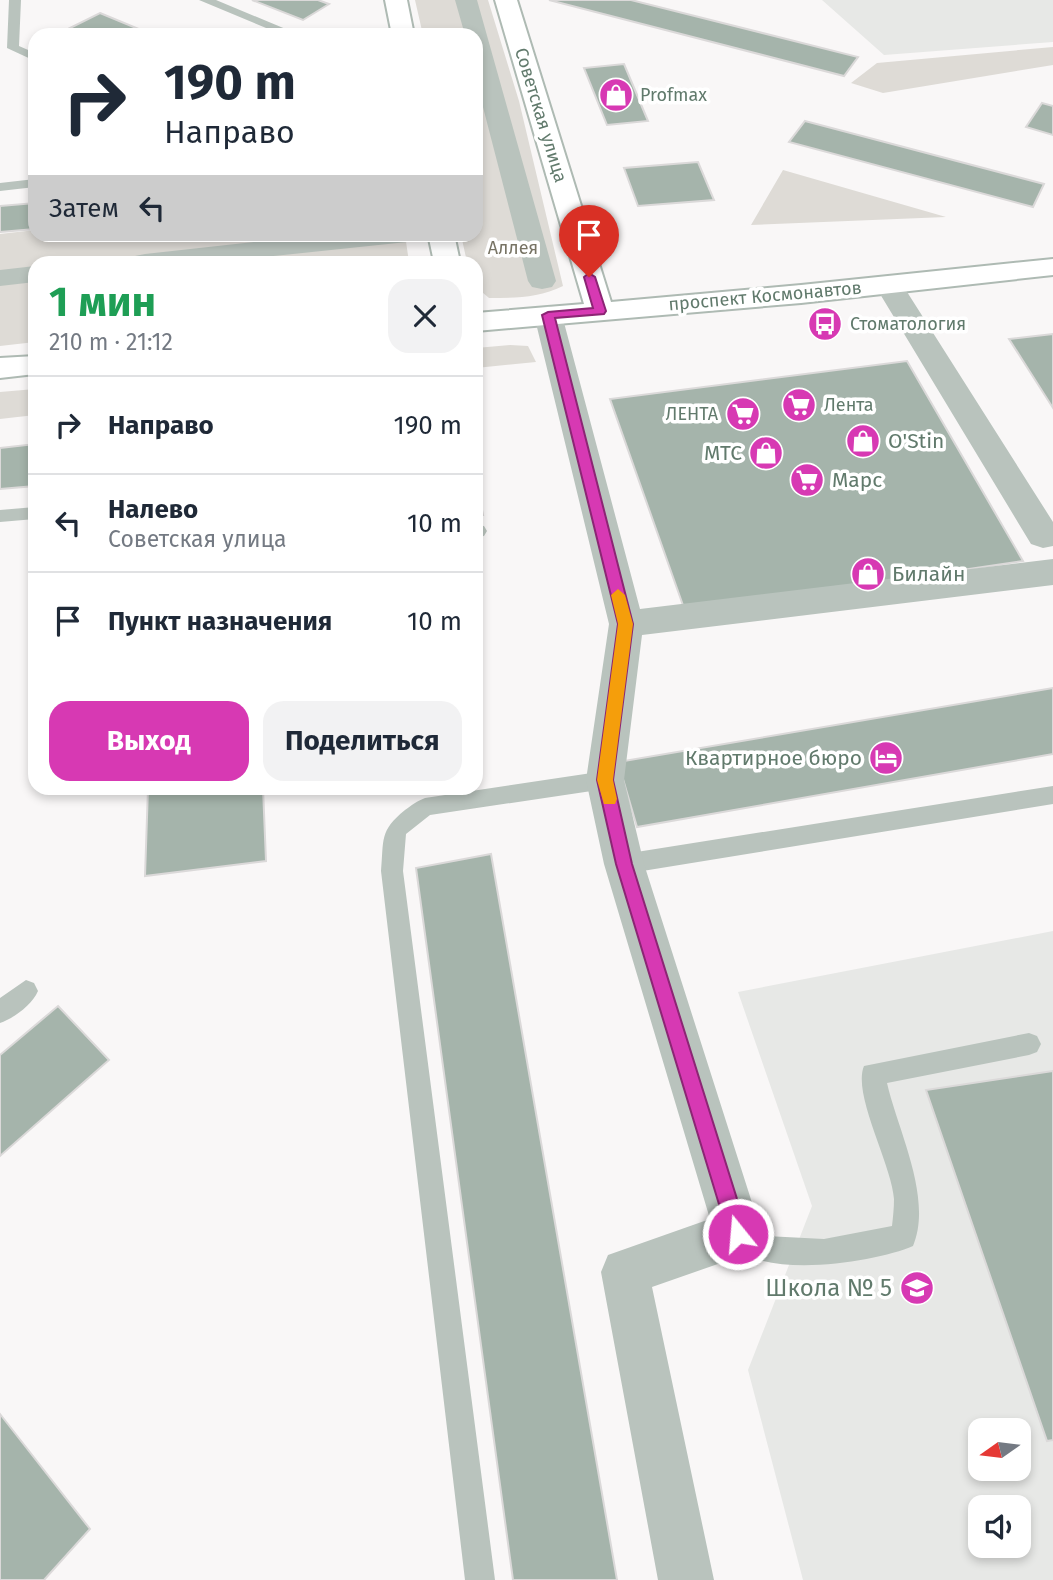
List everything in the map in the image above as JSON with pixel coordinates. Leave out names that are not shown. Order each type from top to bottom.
[{"type":"street","points":[[396,0],[401,28]]},
{"type":"street","points":[[466,0],[474,28]]},
{"type":"street","name":"Советская улица","points":[[506,0],[600,311]]},
{"type":"street","points":[[483,62],[542,281]]},
{"type":"street","points":[[201,256],[332,242]]},
{"type":"street","name":"проспект Космонавтов","points":[[483,321],[801,295],[1053,267]]},
{"type":"street","points":[[0,278],[28,275]]},
{"type":"street","points":[[888,284],[1050,542]]},
{"type":"street","points":[[548,315],[625,624],[605,780],[624,864],[738,1234],[625,1272],[686,1580]]},
{"type":"street","points":[[0,368],[28,366]]},
{"type":"street","points":[[625,624],[1053,572]]},
{"type":"lane","points":[[15,0],[13,48],[28,54]]},
{"type":"lane","points":[[205,0],[276,28]]},
{"type":"lane","points":[[0,187],[28,184]]},
{"type":"lane","points":[[0,516],[28,514]]},
{"type":"lane","points":[[480,1580],[392,870],[397,830],[425,807],[605,780]]},
{"type":"lane","points":[[624,864],[1053,795]]},
{"type":"lane","points":[[0,1012],[26,991]]},
{"type":"lane","points":[[738,1234],[763,1249],[824,1252],[904,1237],[907,1197],[873,1074],[1029,1044]]},
{"type":"shaded area","points":[[822,0],[1053,0],[1053,42],[884,55]]},
{"type":"shaded area","name":"Школа № 5","points":[[1053,931],[1053,1580],[803,1580],[748,1370],[812,1206],[738,992]]},
{"type":"green space","name":"Аллея","points":[[415,0],[488,0],[519,101],[563,286],[536,295],[518,297],[489,298],[483,293],[483,256],[466,256],[463,242],[483,242],[483,28],[421,28]]},
{"type":"green space","points":[[1053,47],[1053,65],[883,93],[851,83],[877,63]]},
{"type":"green space","points":[[783,170],[946,217],[751,225]]},
{"type":"green space","points":[[28,231],[28,242],[406,242],[408,256],[28,256],[28,343],[0,346],[0,234]]},
{"type":"green space","points":[[528,346],[536,362],[483,367],[483,347]]},
{"type":"green space","points":[[28,390],[28,416],[0,419],[0,392]]},
{"type":"building","points":[[252,0],[318,0],[329,4],[303,20]]},
{"type":"building","points":[[549,0],[631,0],[858,57],[844,76]]},
{"type":"building","points":[[100,13],[136,28],[70,28]]},
{"type":"building","name":"Profmax","points":[[624,64],[648,121],[607,125],[584,68]]},
{"type":"building","points":[[1042,103],[1053,106],[1053,135],[1026,127]]},
{"type":"building","points":[[805,121],[1044,184],[1033,207],[789,142]]},
{"type":"building","points":[[698,162],[714,200],[638,206],[624,168]]},
{"type":"building","points":[[28,204],[28,230],[0,232],[0,206]]},
{"type":"building","points":[[1053,334],[1053,408],[1009,339]]},
{"type":"building","name":"Марс","points":[[907,361],[1023,561],[685,611],[610,399]]},
{"type":"building","points":[[28,445],[28,487],[0,489],[0,448]]},
{"type":"building","points":[[1053,688],[1053,754],[637,827],[618,762]]},
{"type":"building","points":[[148,795],[263,795],[266,861],[145,876]]},
{"type":"building","points":[[491,854],[617,1580],[513,1580],[416,868]]},
{"type":"building","points":[[58,1006],[109,1060],[0,1156],[0,1055]]},
{"type":"building","points":[[1053,1071],[1053,1440],[1047,1441],[926,1090]]},
{"type":"building","points":[[0,1414],[90,1529],[44,1580],[0,1580]]},
{"type":"slow traffic","points":[[609,799],[605,780],[625,624],[618,595]]},
{"type":"place","name":"Profmax","points":[[616,95]]},
{"type":"place","name":"Стоматология","points":[[825,324]]},
{"type":"place","name":"Лента","points":[[799,405]]},
{"type":"place","name":"ЛЕНТА","points":[[743,414]]},
{"type":"place","name":"O'Stin","points":[[863,441]]},
{"type":"place","name":"МТС","points":[[766,453]]},
{"type":"place","name":"Марс","points":[[807,480]]},
{"type":"place","name":"Билайн","points":[[868,574]]},
{"type":"place","name":"Квартирное бюро","points":[[886,758]]},
{"type":"place","name":"Школа № 5","points":[[917,1288]]},
{"type":"route","points":[[589,277],[600,311],[548,315],[625,624],[605,780],[624,864],[738,1234]]}]
